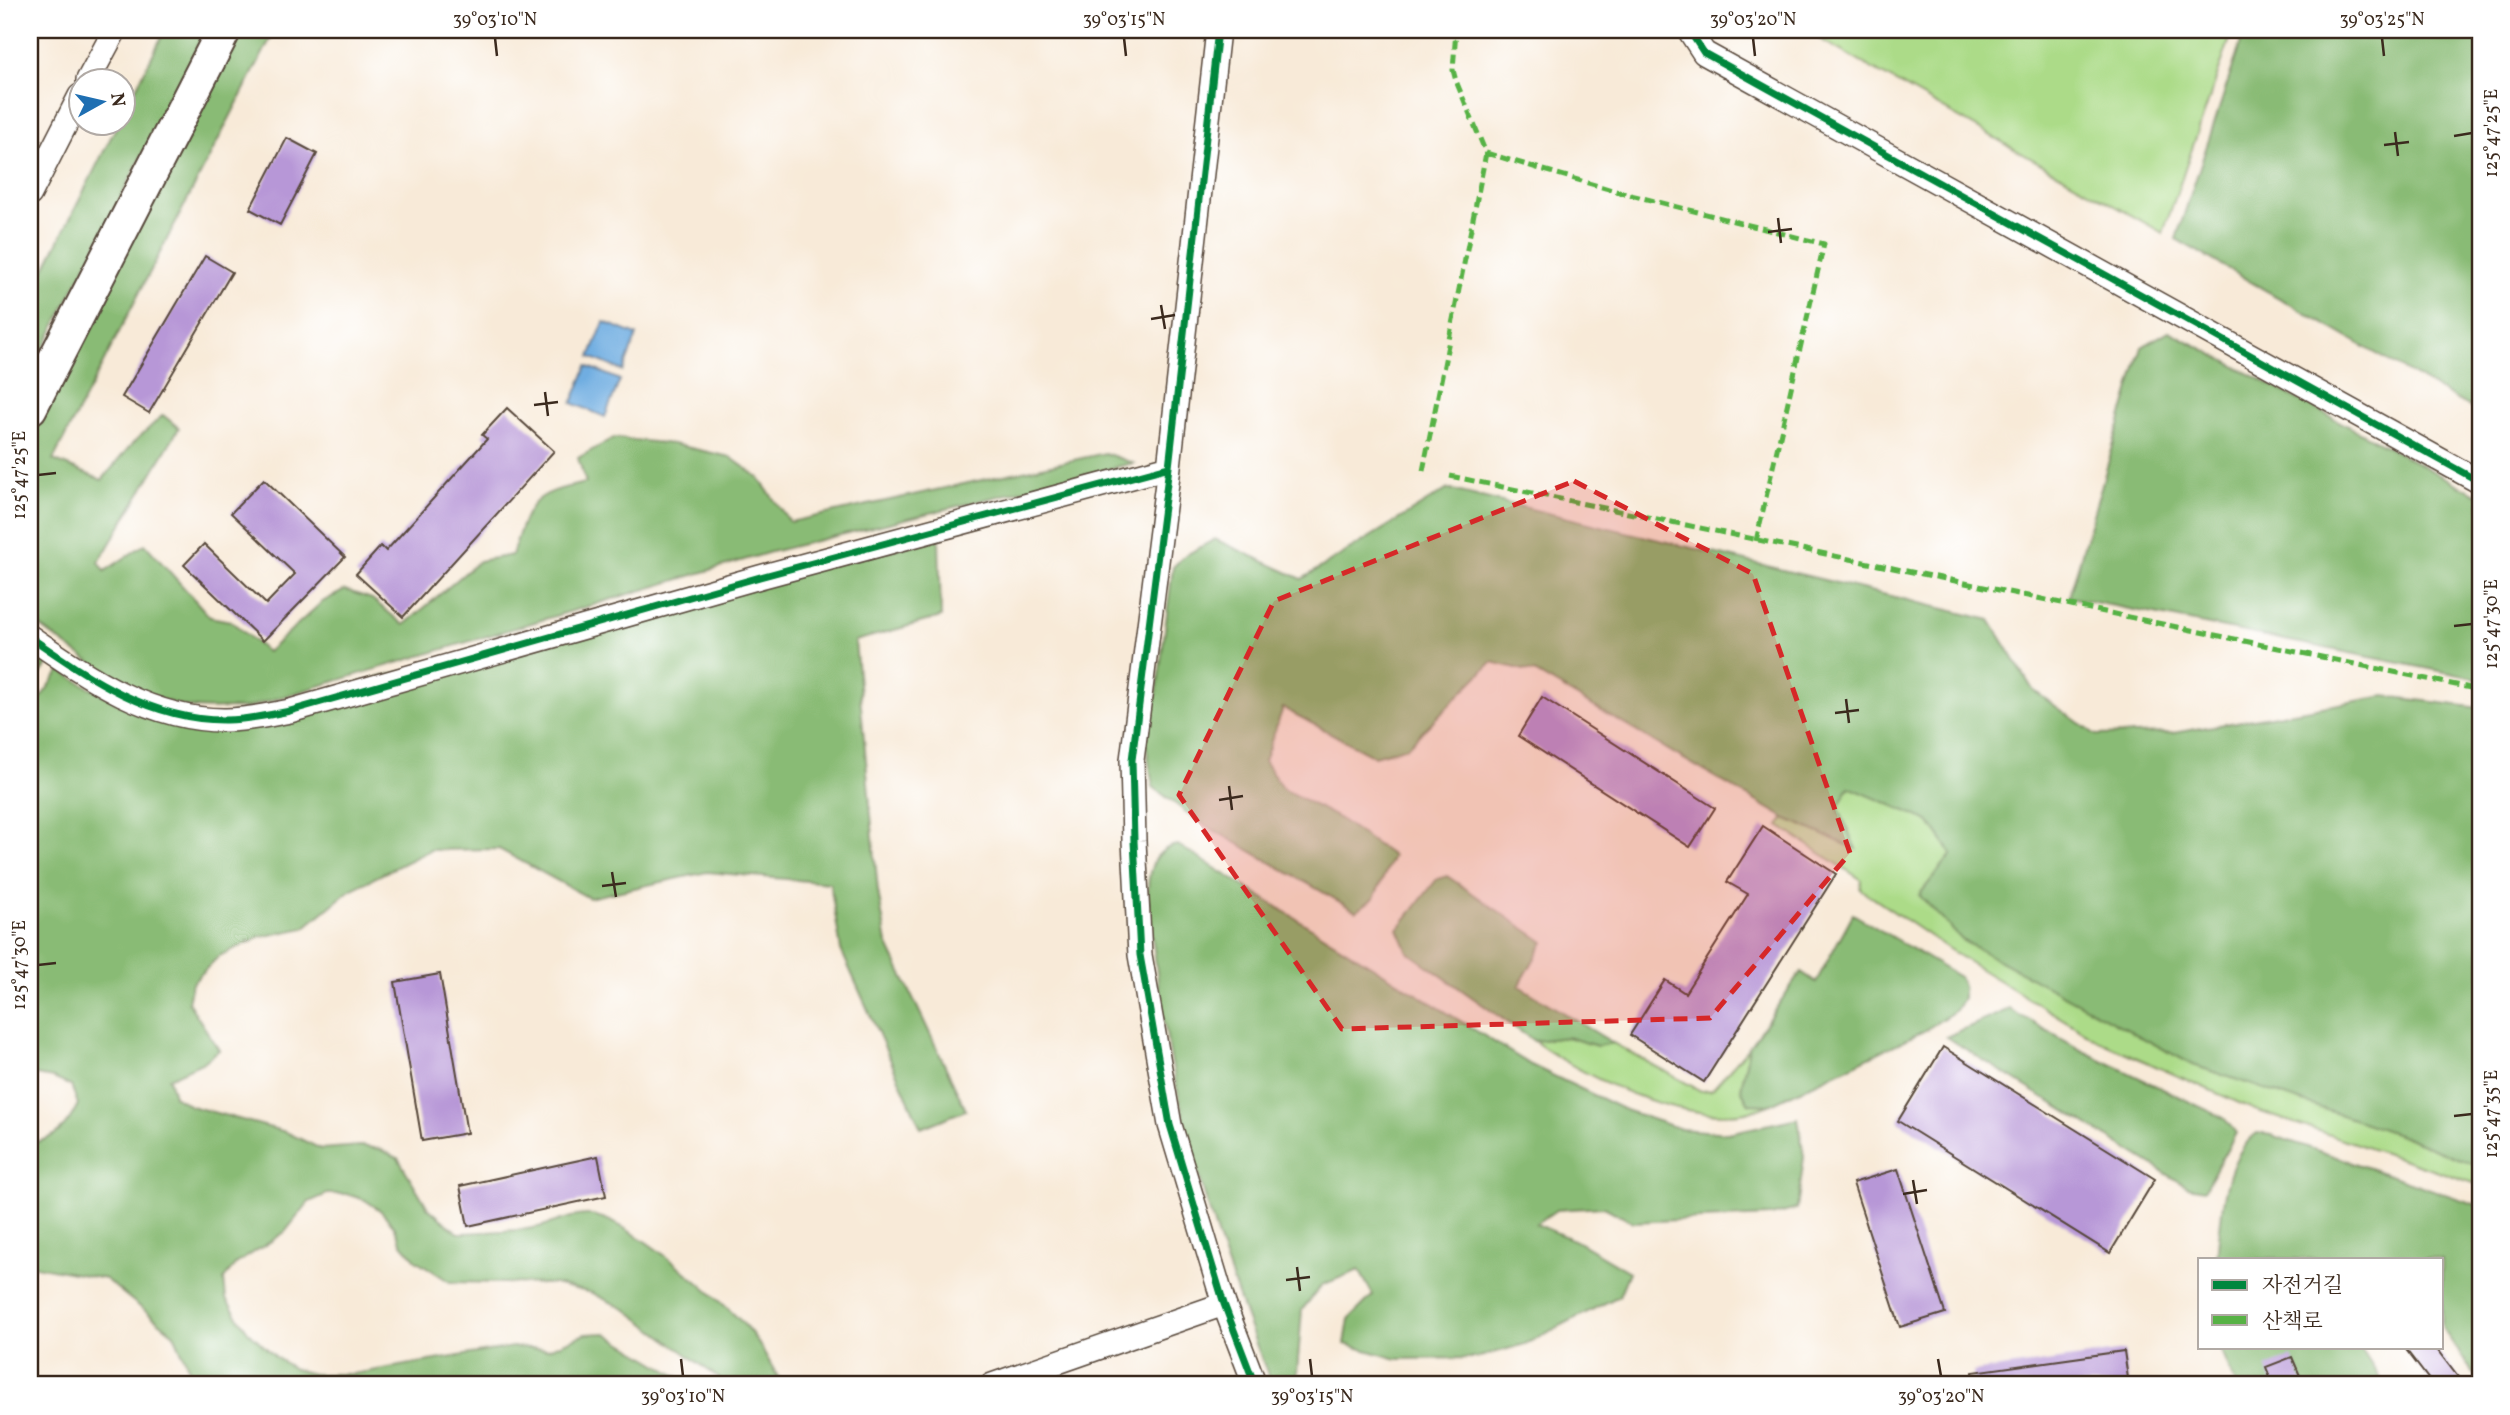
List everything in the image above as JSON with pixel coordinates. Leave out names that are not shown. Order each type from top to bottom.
[{"type":"street","points":[[95,66],[114,30]]},
{"type":"street","points":[[30,408],[224,30]]},
{"type":"street","points":[[1218,30],[1169,467],[1132,760],[1140,955],[1170,1125],[1224,1304],[1255,1385]]},
{"type":"street","points":[[1689,30],[1704,53],[2480,482]]},
{"type":"street","points":[[30,194],[66,123]]},
{"type":"street","points":[[30,637],[80,671],[139,703],[180,715],[224,720],[251,718],[290,711],[760,577],[1169,467]]},
{"type":"street","points":[[992,1385],[1224,1304]]},
{"type":"highlighted area","points":[[1574,481],[1753,574],[1850,853],[1710,1018],[1342,1029],[1179,795],[1274,601]]},
{"type":"green space","points":[[165,30],[206,30],[30,375],[30,298],[111,136],[136,136],[136,88]]},
{"type":"green space","points":[[238,30],[275,30],[53,460],[102,480],[132,444],[163,415],[179,428],[99,562],[105,571],[145,544],[210,617],[231,621],[267,652],[322,602],[345,590],[372,599],[404,625],[479,561],[512,555],[523,523],[534,504],[553,492],[586,483],[578,458],[614,438],[673,444],[730,457],[758,477],[790,522],[1105,453],[1133,463],[771,552],[245,708],[188,707],[140,690],[101,669],[30,619],[30,439]]},
{"type":"green space","points":[[1804,30],[2233,30],[2163,233]]},
{"type":"green space","points":[[2245,30],[2480,30],[2480,413],[2176,239]]},
{"type":"green space","points":[[2169,331],[2480,496],[2480,679],[2069,597],[2142,347]]},
{"type":"green space","points":[[1448,489],[1990,620],[2033,690],[2096,735],[2173,733],[2385,696],[2480,708],[2480,1167],[2403,1136],[2193,1065],[1963,941],[1919,895],[1952,854],[1929,821],[1849,787],[1838,807],[1856,849],[1785,818],[1536,673],[1492,662],[1407,747],[1374,756],[1283,708],[1264,761],[1283,789],[1337,817],[1393,856],[1374,898],[1356,911],[1198,821],[1153,787],[1146,744],[1157,692],[1173,567],[1184,556],[1215,539],[1302,579]]},
{"type":"green space","points":[[939,538],[941,617],[855,641],[878,891],[887,943],[966,1110],[921,1128],[841,950],[830,883],[707,872],[589,898],[499,849],[430,850],[350,890],[304,928],[260,937],[219,956],[192,983],[188,1002],[219,1050],[204,1062],[169,1078],[174,1096],[191,1106],[286,1132],[321,1149],[361,1146],[380,1149],[398,1158],[428,1208],[458,1233],[540,1227],[582,1215],[607,1220],[627,1230],[674,1263],[737,1317],[754,1336],[783,1385],[728,1385],[627,1310],[592,1293],[554,1284],[450,1282],[416,1260],[381,1211],[365,1200],[346,1194],[327,1194],[309,1202],[285,1232],[236,1264],[224,1279],[226,1299],[248,1331],[277,1358],[294,1369],[313,1374],[353,1374],[512,1347],[548,1349],[585,1334],[606,1333],[692,1385],[196,1385],[174,1334],[105,1279],[30,1265],[30,1143],[47,1139],[60,1131],[78,1104],[71,1086],[53,1078],[30,1074],[30,712],[60,671],[143,717],[183,726]]},
{"type":"green space","points":[[30,649],[49,662],[30,689]]},
{"type":"green space","points":[[1849,786],[1929,821],[1952,854],[2403,1136],[2480,1167],[2480,1185],[2255,1110],[2099,1041],[1962,958],[1860,889],[1862,880],[1779,826],[1785,818],[1855,848],[1838,807]]},
{"type":"green space","points":[[1178,845],[1531,1065],[1625,1110],[1681,1129],[1728,1133],[1798,1118],[1804,1157],[1797,1209],[1771,1216],[1632,1222],[1604,1207],[1556,1210],[1536,1224],[1578,1242],[1629,1272],[1619,1296],[1525,1344],[1476,1358],[1397,1359],[1345,1344],[1349,1319],[1373,1295],[1359,1270],[1322,1285],[1302,1310],[1296,1385],[1272,1385],[1232,1279],[1198,1172],[1172,1063],[1162,1007],[1148,888],[1155,859],[1164,850]]},
{"type":"green space","points":[[1447,876],[1544,942],[1519,986],[1613,1043],[1597,1046],[1567,1037],[1534,1041],[1408,952],[1398,929],[1437,879]]},
{"type":"green space","points":[[1853,914],[1959,977],[1963,985],[1963,998],[1956,1010],[1924,1031],[1769,1105],[1749,1104],[1741,1089],[1749,1047],[1801,972],[1816,982]]},
{"type":"green space","points":[[2009,1009],[2083,1051],[2224,1118],[2236,1133],[2204,1190],[2188,1187],[1946,1037]]},
{"type":"green space","points":[[1567,1037],[1597,1046],[1613,1043],[1701,1091],[1712,1090],[1749,1047],[1741,1089],[1749,1104],[1769,1105],[1742,1113],[1712,1113],[1680,1108],[1615,1087],[1584,1072],[1534,1041]]},
{"type":"green space","points":[[2257,1133],[2272,1135],[2480,1206],[2480,1382],[2444,1331],[2444,1258],[2217,1258],[2225,1191],[2245,1144]]},
{"type":"green space","points":[[2220,1348],[2361,1348],[2384,1385],[2236,1385]]},
{"type":"water","points":[[604,322],[637,335],[623,371],[590,357]]},
{"type":"water","points":[[587,366],[620,380],[605,417],[572,403]]},
{"type":"building","points":[[287,138],[317,154],[280,225],[250,209]]},
{"type":"building","points":[[205,256],[232,272],[149,413],[122,397]]},
{"type":"building","points":[[507,408],[554,451],[403,617],[356,574],[381,546],[386,551],[487,439],[482,435]]},
{"type":"building","points":[[264,479],[345,557],[263,641],[184,565],[204,544],[266,604],[295,574],[231,513]]},
{"type":"building","points":[[1542,697],[1715,808],[1690,847],[1518,736]]},
{"type":"building","points":[[1763,826],[1836,874],[1704,1082],[1630,1035],[1665,980],[1685,993],[1748,894],[1727,882]]},
{"type":"building","points":[[440,974],[467,1133],[422,1141],[395,982]]},
{"type":"building","points":[[1943,1047],[2155,1179],[2110,1253],[1898,1121]]},
{"type":"building","points":[[598,1156],[606,1196],[468,1226],[460,1186]]},
{"type":"building","points":[[1898,1169],[1945,1313],[1900,1327],[1853,1183]]},
{"type":"building","points":[[2405,1348],[2436,1348],[2464,1385],[2433,1385]]},
{"type":"building","points":[[2124,1351],[2129,1385],[1974,1385],[1973,1372]]},
{"type":"building","points":[[2292,1357],[2304,1385],[2273,1385],[2266,1367]]},
{"type":"marked path","points":[[1423,471],[1486,153],[1453,70],[1456,30]]},
{"type":"marked path","points":[[1486,153],[1619,192],[1824,244],[1756,541]]},
{"type":"marked path","points":[[1450,476],[2480,690]]},
{"type":"cycle path","points":[[1218,30],[1169,467],[1132,760],[1134,841],[1140,955],[1170,1125],[1224,1304],[1255,1385]]},
{"type":"cycle path","points":[[1689,30],[1704,53],[2480,482]]},
{"type":"cycle path","points":[[30,637],[98,681],[146,705],[198,718],[250,718],[290,711],[760,577],[1169,467]]}]
